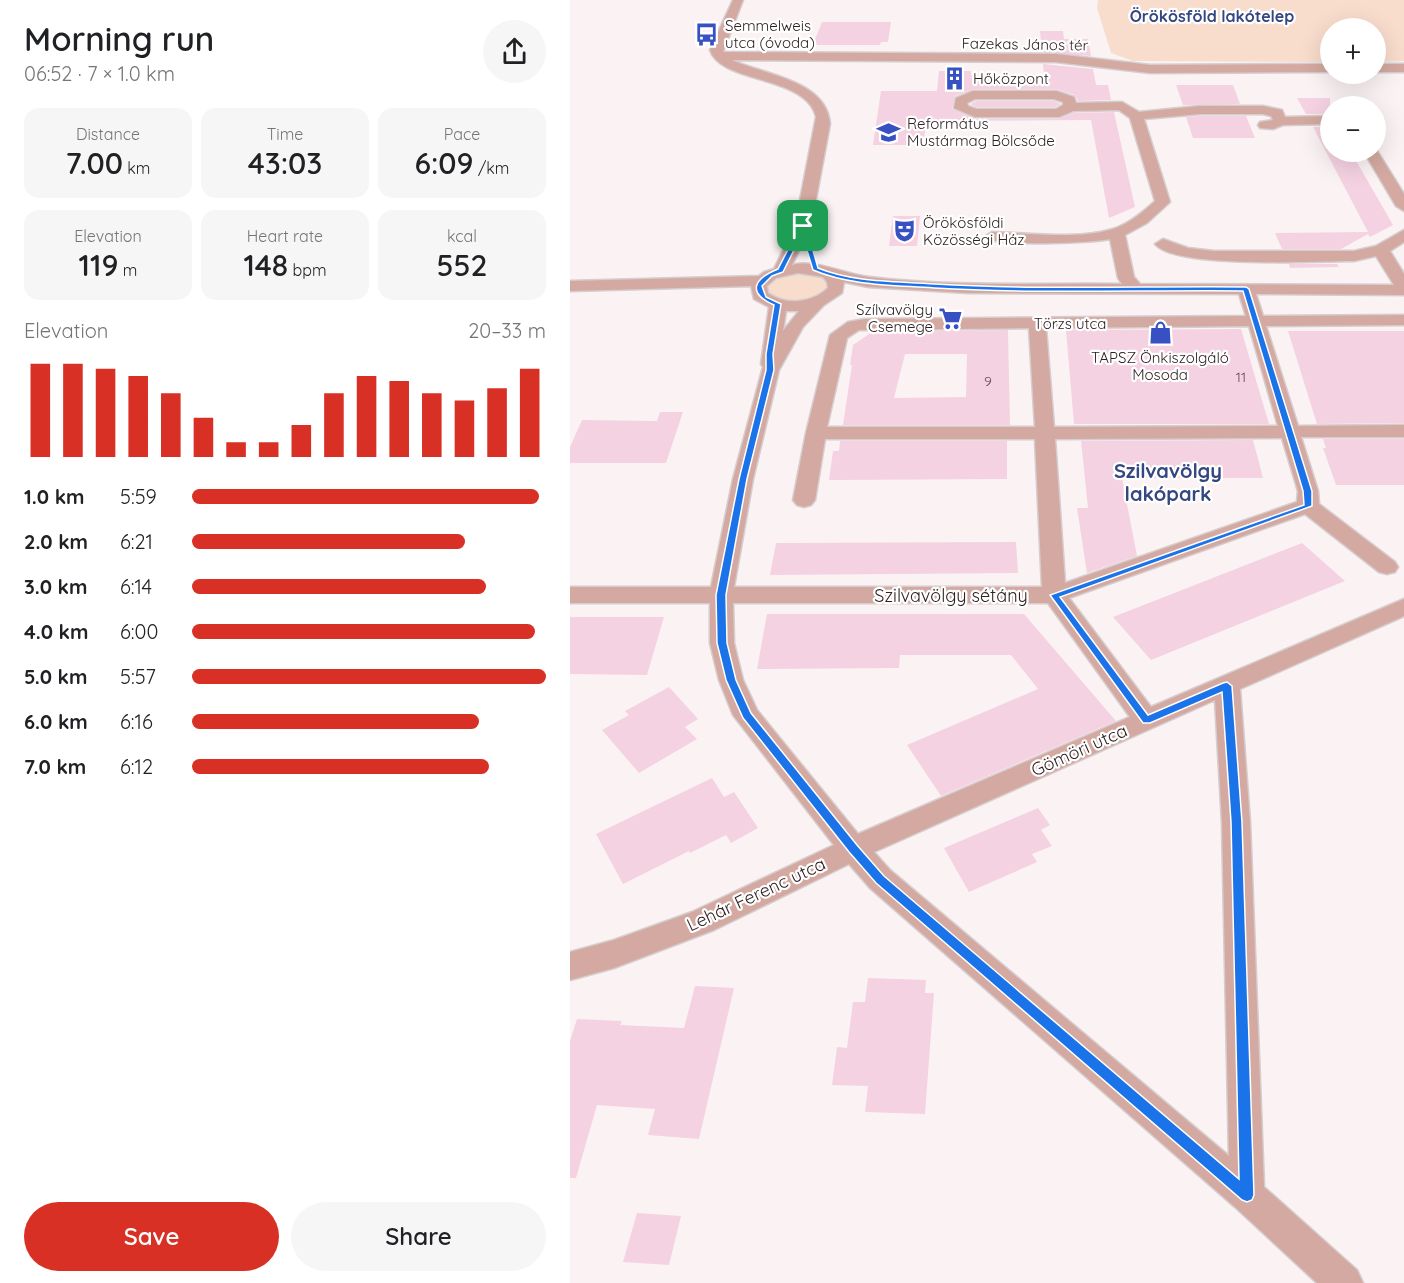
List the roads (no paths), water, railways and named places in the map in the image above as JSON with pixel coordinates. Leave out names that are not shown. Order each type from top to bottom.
[{"type":"street","points":[[570,286],[761,288],[781,271],[803,226],[823,124],[821,109],[812,98],[731,64],[718,56],[716,50],[738,0]]},
{"type":"street","name":"Fazekas János tér","points":[[718,56],[1056,58],[1150,69],[1320,68]]},
{"type":"street","points":[[1386,68],[1404,68]]},
{"type":"street","points":[[992,237],[1089,237],[1117,233],[1145,218],[1163,202],[1136,116],[1122,106],[1070,107],[1059,112],[975,113],[961,108],[961,101],[973,95],[1056,95],[1069,100],[1070,107]]},
{"type":"street","points":[[1136,116],[1200,110],[1263,110],[1277,113],[1280,121]]},
{"type":"street","points":[[1200,110],[1203,121],[1212,126]]},
{"type":"street","points":[[1253,125],[1273,125],[1280,121],[1320,120]]},
{"type":"street","points":[[1377,162],[1404,206]]},
{"type":"street","points":[[803,226],[823,272],[835,279],[836,289],[806,312],[796,324],[770,370],[743,479],[721,595],[722,643],[731,680],[746,715],[853,849],[880,879],[1247,1195],[1344,1283]]},
{"type":"street","points":[[1117,233],[1125,278],[1136,289]]},
{"type":"street","points":[[1163,244],[1185,252],[1214,256],[1354,256],[1381,250],[1404,235]]},
{"type":"street","name":"Törzs utca","points":[[1381,250],[1404,289]]},
{"type":"street","name":"Törzs utca","points":[[781,271],[798,268],[868,282],[968,288],[1404,289]]},
{"type":"street","points":[[761,288],[777,304],[769,354],[770,370]]},
{"type":"street","name":"Törzs utca","points":[[777,304],[794,306],[846,294],[968,288]]},
{"type":"street","points":[[1246,289],[1308,491],[1308,506]]},
{"type":"street","name":"Törzs utca","points":[[816,433],[839,336],[854,326],[865,324],[1404,320]]},
{"type":"street","name":"Szilvavölgy sétány","points":[[570,595],[1054,595],[1037,323]]},
{"type":"street","points":[[804,500],[816,433],[1404,431]]},
{"type":"street","points":[[1308,506],[1387,567]]},
{"type":"street","points":[[1146,720],[1054,595],[1308,506]]},
{"type":"street","name":"Gömöri utca","points":[[853,849],[1404,608]]},
{"type":"street","points":[[1227,686],[1236,822],[1247,1195]]},
{"type":"street","name":"Lehár Ferenc utca","points":[[570,966],[614,954],[703,921],[853,849]]},
{"type":"place","name":"Semmelweis utca (óvoda)","points":[[707,34]]},
{"type":"place","name":"Hőközpont","points":[[955,78]]},
{"type":"place","name":"Református Mustármag Bölcsőde","points":[[889,132]]},
{"type":"place","name":"Örökösföldi Közösségi Ház","points":[[905,231]]},
{"type":"place","name":"Szílvavölgy Csemege","points":[[951,318]]},
{"type":"place","name":"TAPSZ Önkiszolgáló Mosoda","points":[[1160,333]]},
{"type":"district","name":"Örökösföld lakótelep","points":[[1212,16]]},
{"type":"district","name":"Szilvavölgy lakópark","points":[[1168,482]]}]
